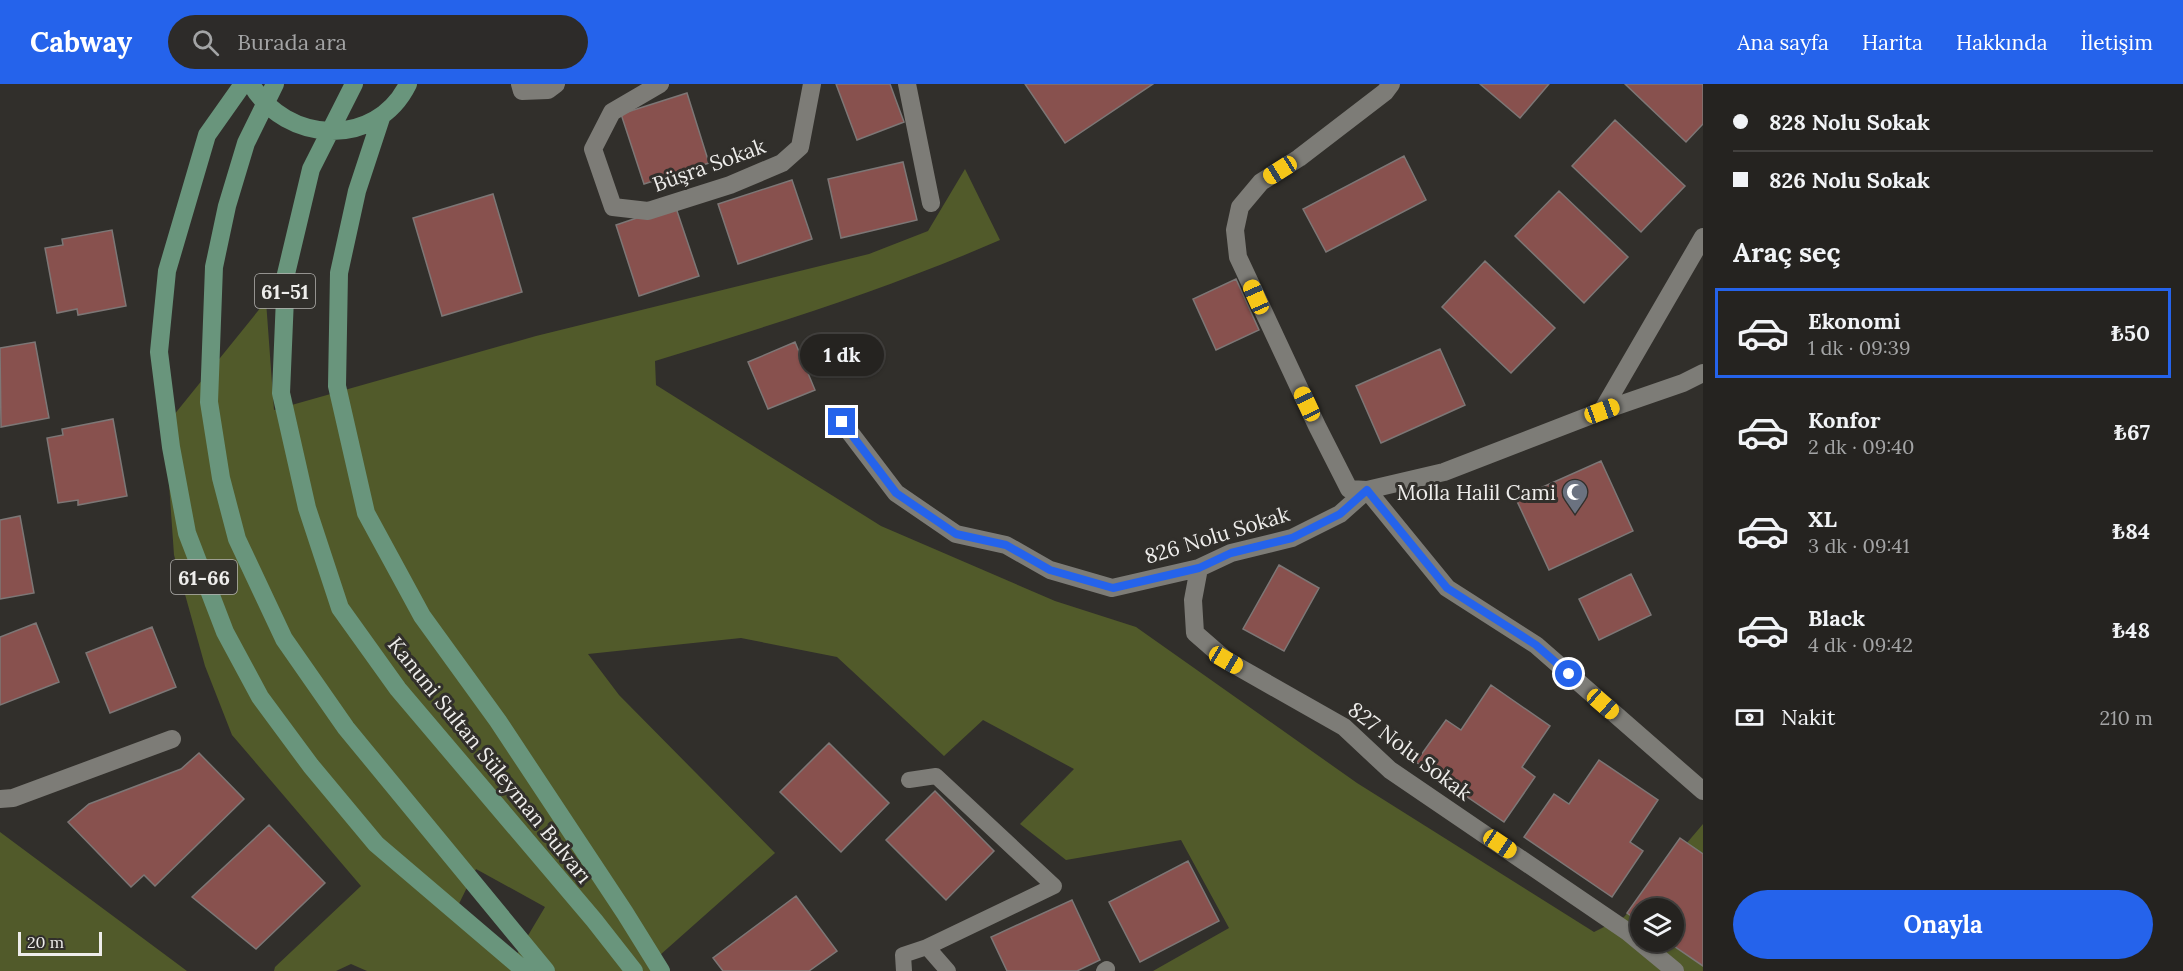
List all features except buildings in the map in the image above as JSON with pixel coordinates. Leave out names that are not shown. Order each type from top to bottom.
[{"type":"main road","name":"61-66","points":[[243,84],[207,135],[167,271],[159,352],[171,447],[187,533],[225,632],[260,697],[311,766],[376,844],[525,971]]},
{"type":"main road","points":[[251,84],[259,97],[279,116],[304,128],[331,131],[358,127],[382,115],[403,94],[408,84]]},
{"type":"main road","name":"61-66","points":[[275,84],[246,143],[227,206],[214,267],[209,402],[221,478],[237,539],[284,639],[346,728],[546,971]]},
{"type":"main road","name":"Kanuni Sultan Süleyman Bulvarı","points":[[354,84],[311,170],[286,274],[281,393],[307,508],[340,608],[359,635],[398,689],[594,920],[634,971]]},
{"type":"main road","points":[[382,115],[357,191],[339,273],[338,386],[366,513],[422,616],[498,721],[626,913],[661,971]]},
{"type":"street","points":[[520,84],[522,91],[548,90],[556,84]]},
{"type":"street","name":"Büşra Sokak","points":[[660,84],[612,112],[593,149],[613,207],[648,211],[730,185],[782,163],[800,147],[812,84]]},
{"type":"street","points":[[907,84],[931,202]]},
{"type":"street","points":[[1391,84],[1386,92],[1299,158],[1262,182],[1240,207],[1235,230],[1239,257],[1349,489],[1367,490],[1447,588],[1536,645],[1703,791]]},
{"type":"street","points":[[1602,411],[1703,237]]},
{"type":"street","name":"826 Nolu Sokak","points":[[842,422],[896,493],[956,534],[1006,545],[1050,570],[1113,588],[1199,568],[1231,553],[1292,538],[1340,514],[1367,490],[1444,472],[1703,373]]},
{"type":"street","name":"827 Nolu Sokak","points":[[1199,568],[1193,600],[1195,633],[1226,660],[1344,727],[1390,770],[1628,932],[1675,971]]},
{"type":"street","points":[[0,799],[13,798],[172,739]]},
{"type":"lane","points":[[904,971],[903,955],[927,947],[1054,886],[936,776],[909,780]]},
{"type":"lane","points":[[927,947],[948,971]]},
{"type":"green space","points":[[965,169],[1000,240],[915,275],[786,320],[655,361],[656,385],[881,526],[1055,601],[1136,627],[1357,783],[1594,932],[1624,917],[1630,910],[1630,952],[1684,952],[1684,898],[1640,898],[1703,824],[1703,971],[1153,971],[1229,928],[1181,840],[1066,860],[1020,824],[1074,769],[983,720],[944,756],[837,657],[741,638],[588,654],[619,695],[775,853],[651,963],[656,971],[367,971],[351,964],[336,971],[274,971],[275,967],[361,886],[232,735],[205,666],[174,555],[165,426],[266,301],[274,410],[536,336],[869,254],[928,231]],"holes":[[[476,869],[545,907],[514,959],[452,918]]]},
{"type":"green space","points":[[0,832],[187,971],[0,971]]},
{"type":"place","name":"Molla Halil Cami","points":[[1575,515]]},
{"type":"route","points":[[842,422],[896,493],[956,534],[1006,545],[1050,570],[1113,588],[1199,568],[1231,553],[1292,538],[1340,514],[1367,490],[1447,588],[1536,645],[1569,674]]}]
